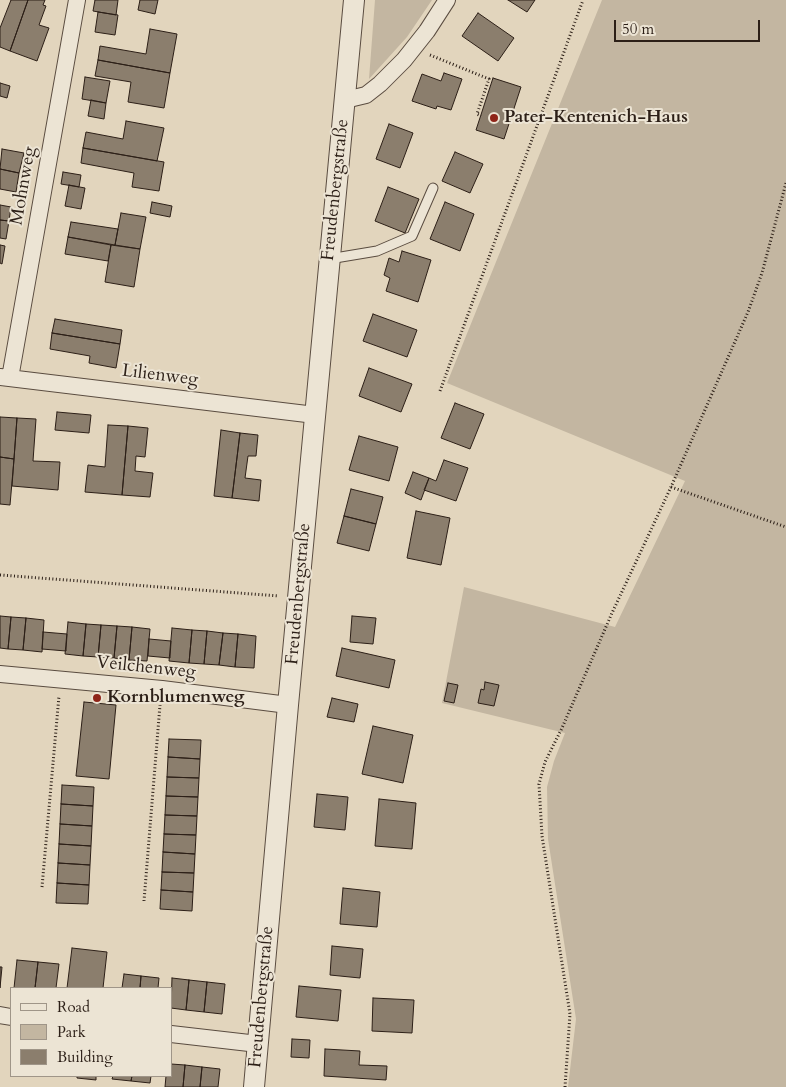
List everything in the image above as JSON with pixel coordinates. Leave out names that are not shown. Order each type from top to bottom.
[{"type":"street","name":"Mohnweg","points":[[5,377],[76,0]]},
{"type":"street","name":"Freudenbergstraße","points":[[254,1087],[354,0]]},
{"type":"street","name":"Freudenbergstraße","points":[[345,100],[366,95],[380,84],[427,31],[447,0]]},
{"type":"street","name":"Lilienweg","points":[[5,377],[315,415]]},
{"type":"street","name":"Veilchenweg","points":[[0,674],[162,689],[288,705]]},
{"type":"street","points":[[172,1034],[258,1044]]},
{"type":"lane","points":[[329,259],[377,250],[412,236],[432,188]]},
{"type":"path","points":[[440,391],[583,0]]},
{"type":"path","points":[[413,48],[489,79],[476,114],[481,116]]},
{"type":"path","points":[[565,1087],[570,1014],[542,836],[539,784],[545,762],[671,487],[748,312],[762,273],[786,183]]},
{"type":"path","points":[[671,487],[786,527]]},
{"type":"path","points":[[0,575],[266,595]]},
{"type":"path","points":[[42,887],[60,680]]},
{"type":"path","points":[[144,901],[162,689]]},
{"type":"green space","points":[[375,0],[432,0],[407,37],[369,79]]},
{"type":"green space","points":[[602,0],[786,0],[786,1087],[568,1087],[576,1019],[548,839],[547,787],[554,761],[565,733],[442,703],[464,587],[615,627],[685,481],[447,383]]},
{"type":"building","points":[[11,0],[28,0],[10,51],[0,47],[0,28]]},
{"type":"building","points":[[28,0],[45,0],[43,5],[46,6],[39,25],[49,28],[37,61],[10,51]]},
{"type":"building","points":[[95,0],[118,0],[116,15],[93,11]]},
{"type":"building","points":[[140,0],[158,0],[155,14],[138,10]]},
{"type":"building","points":[[508,0],[535,0],[527,12]]},
{"type":"building","points":[[98,12],[118,15],[115,35],[95,32]]},
{"type":"building","points":[[478,13],[514,38],[498,61],[462,36]]},
{"type":"building","points":[[150,29],[177,34],[170,73],[98,60],[100,46],[146,54]]},
{"type":"building","points":[[98,60],[170,73],[164,108],[128,102],[131,82],[95,76]]},
{"type":"building","points":[[444,73],[462,79],[451,110],[437,106],[436,109],[412,101],[422,74],[441,81]]},
{"type":"building","points":[[85,77],[110,81],[106,103],[82,99]]},
{"type":"building","points":[[493,78],[521,87],[504,139],[476,130]]},
{"type":"building","points":[[0,83],[10,86],[7,98],[0,96]]},
{"type":"building","points":[[91,100],[106,103],[104,119],[88,116]]},
{"type":"building","points":[[126,121],[164,128],[157,161],[83,148],[86,132],[123,139]]},
{"type":"building","points":[[389,124],[413,133],[400,168],[376,159]]},
{"type":"building","points":[[83,148],[164,162],[159,191],[132,187],[134,173],[81,163]]},
{"type":"building","points":[[2,149],[24,153],[19,173],[0,169]]},
{"type":"building","points":[[455,152],[483,164],[470,193],[442,181]]},
{"type":"building","points":[[0,169],[19,173],[16,192],[0,189]]},
{"type":"building","points":[[63,172],[81,175],[79,187],[61,184]]},
{"type":"building","points":[[69,185],[85,188],[81,209],[65,206]]},
{"type":"building","points":[[388,187],[419,199],[405,233],[375,221]]},
{"type":"building","points":[[152,202],[172,206],[170,217],[150,213]]},
{"type":"building","points":[[445,202],[474,214],[460,251],[430,239]]},
{"type":"building","points":[[0,205],[11,207],[9,221],[0,220]]},
{"type":"building","points":[[121,213],[146,217],[140,249],[115,245]]},
{"type":"building","points":[[0,220],[9,221],[6,239],[0,238]]},
{"type":"building","points":[[71,222],[118,229],[115,245],[68,237]]},
{"type":"building","points":[[68,237],[111,245],[108,261],[65,254]]},
{"type":"building","points":[[0,245],[5,246],[2,264],[0,263]]},
{"type":"building","points":[[111,245],[140,249],[134,287],[105,282]]},
{"type":"building","points":[[402,251],[431,260],[418,302],[386,291],[390,278],[384,275],[389,258],[399,262]]},
{"type":"building","points":[[373,314],[417,330],[407,357],[363,341]]},
{"type":"building","points":[[55,319],[122,330],[120,344],[52,333]]},
{"type":"building","points":[[52,333],[120,344],[116,368],[89,363],[90,356],[50,349]]},
{"type":"building","points":[[369,368],[412,384],[401,412],[359,396]]},
{"type":"building","points":[[455,403],[484,414],[470,449],[441,438]]},
{"type":"building","points":[[57,412],[91,415],[89,433],[55,430]]},
{"type":"building","points":[[0,417],[17,418],[14,459],[0,457]]},
{"type":"building","points":[[17,418],[36,419],[33,461],[60,462],[58,490],[12,486]]},
{"type":"building","points":[[108,425],[128,426],[122,495],[85,492],[88,465],[105,467]]},
{"type":"building","points":[[128,426],[148,428],[145,457],[136,456],[135,471],[153,473],[150,497],[122,495]]},
{"type":"building","points":[[221,430],[240,433],[232,498],[214,496]]},
{"type":"building","points":[[240,433],[258,435],[256,456],[248,456],[245,478],[261,480],[259,501],[232,498]]},
{"type":"building","points":[[359,436],[398,447],[389,481],[349,470]]},
{"type":"building","points":[[0,457],[14,459],[10,505],[0,504]]},
{"type":"building","points":[[444,460],[468,468],[456,501],[424,490],[429,478],[436,481]]},
{"type":"building","points":[[413,472],[429,478],[421,500],[405,493]]},
{"type":"building","points":[[351,489],[383,497],[376,524],[344,516]]},
{"type":"building","points":[[416,511],[450,518],[441,565],[407,558]]},
{"type":"building","points":[[344,516],[376,524],[369,551],[337,543]]},
{"type":"building","points":[[0,616],[11,617],[8,649],[0,648]]},
{"type":"building","points":[[352,616],[376,618],[373,644],[350,642]]},
{"type":"building","points":[[11,617],[26,618],[23,650],[8,649]]},
{"type":"building","points":[[26,618],[44,620],[42,652],[23,650]]},
{"type":"building","points":[[68,622],[86,624],[83,656],[65,654]]},
{"type":"building","points":[[86,624],[101,625],[98,657],[83,656]]},
{"type":"building","points":[[101,625],[117,626],[114,658],[98,657]]},
{"type":"building","points":[[117,626],[132,627],[129,660],[114,658]]},
{"type":"building","points":[[132,627],[150,629],[147,661],[129,660]]},
{"type":"building","points":[[172,628],[192,630],[189,663],[169,661]]},
{"type":"building","points":[[192,630],[207,631],[204,664],[189,663]]},
{"type":"building","points":[[207,631],[223,633],[219,665],[204,664]]},
{"type":"building","points":[[43,632],[67,634],[66,651],[42,649]]},
{"type":"building","points":[[223,633],[238,634],[235,667],[219,665]]},
{"type":"building","points":[[238,634],[256,636],[254,668],[235,667]]},
{"type":"building","points":[[149,639],[171,641],[170,658],[148,656]]},
{"type":"building","points":[[342,648],[395,660],[389,688],[336,676]]},
{"type":"building","points":[[485,682],[499,685],[494,706],[478,703],[481,689],[484,690]]},
{"type":"building","points":[[448,683],[458,685],[454,703],[444,701]]},
{"type":"building","points":[[332,698],[358,704],[354,722],[327,717]]},
{"type":"building","points":[[84,702],[116,705],[109,779],[76,776]]},
{"type":"building","points":[[373,726],[413,735],[403,783],[362,774]]},
{"type":"building","points":[[169,739],[201,740],[200,759],[168,757]]},
{"type":"building","points":[[168,757],[200,759],[199,778],[167,777]]},
{"type":"building","points":[[167,777],[199,778],[198,797],[166,796]]},
{"type":"building","points":[[62,785],[94,787],[93,806],[61,804]]},
{"type":"building","points":[[317,794],[348,797],[345,830],[314,827]]},
{"type":"building","points":[[166,796],[198,797],[197,816],[165,815]]},
{"type":"building","points":[[379,799],[416,803],[412,849],[375,846]]},
{"type":"building","points":[[61,804],[93,806],[92,826],[60,824]]},
{"type":"building","points":[[165,815],[197,816],[196,835],[164,834]]},
{"type":"building","points":[[60,824],[92,826],[91,846],[59,844]]},
{"type":"building","points":[[164,834],[196,835],[195,854],[163,852]]},
{"type":"building","points":[[59,844],[91,846],[90,865],[58,863]]},
{"type":"building","points":[[163,852],[195,854],[194,873],[162,872]]},
{"type":"building","points":[[58,863],[90,865],[89,885],[57,883]]},
{"type":"building","points":[[162,872],[194,873],[193,892],[161,890]]},
{"type":"building","points":[[57,883],[89,885],[88,904],[56,903]]},
{"type":"building","points":[[343,888],[380,892],[377,927],[340,924]]},
{"type":"building","points":[[161,890],[193,892],[192,911],[160,909]]},
{"type":"building","points":[[332,946],[363,949],[360,978],[330,975]]},
{"type":"building","points":[[72,948],[107,952],[103,987],[67,987]]},
{"type":"building","points":[[17,960],[38,962],[35,987],[14,987]]},
{"type":"building","points":[[38,962],[59,964],[56,987],[35,987]]},
{"type":"building","points":[[0,967],[2,967],[0,988]]},
{"type":"building","points":[[124,974],[141,976],[140,987],[122,987]]},
{"type":"building","points":[[141,976],[159,978],[158,987],[140,987]]},
{"type":"building","points":[[172,978],[189,980],[186,1010],[172,1008]]},
{"type":"building","points":[[189,980],[207,982],[204,1012],[186,1010]]},
{"type":"building","points":[[207,982],[225,984],[222,1014],[204,1012]]},
{"type":"building","points":[[299,986],[341,990],[338,1021],[296,1017]]},
{"type":"building","points":[[373,998],[414,1000],[412,1033],[372,1031]]},
{"type":"building","points":[[292,1039],[310,1040],[309,1058],[291,1057]]},
{"type":"building","points":[[325,1049],[360,1051],[359,1065],[387,1066],[386,1080],[324,1076]]},
{"type":"building","points":[[172,1064],[185,1065],[183,1087],[165,1087],[166,1077],[172,1077]]},
{"type":"building","points":[[185,1065],[202,1067],[200,1087],[183,1087]]},
{"type":"building","points":[[202,1067],[220,1069],[218,1087],[200,1087]]},
{"type":"building","points":[[96,1077],[96,1080],[77,1078]]},
{"type":"building","points":[[113,1077],[132,1077],[131,1081],[112,1079]]},
{"type":"building","points":[[132,1077],[151,1077],[150,1083],[131,1081]]},
{"type":"place","name":"Pater-Kentenich-Haus","points":[[494,118]]},
{"type":"place","name":"Kornblumenweg","points":[[97,698]]}]
